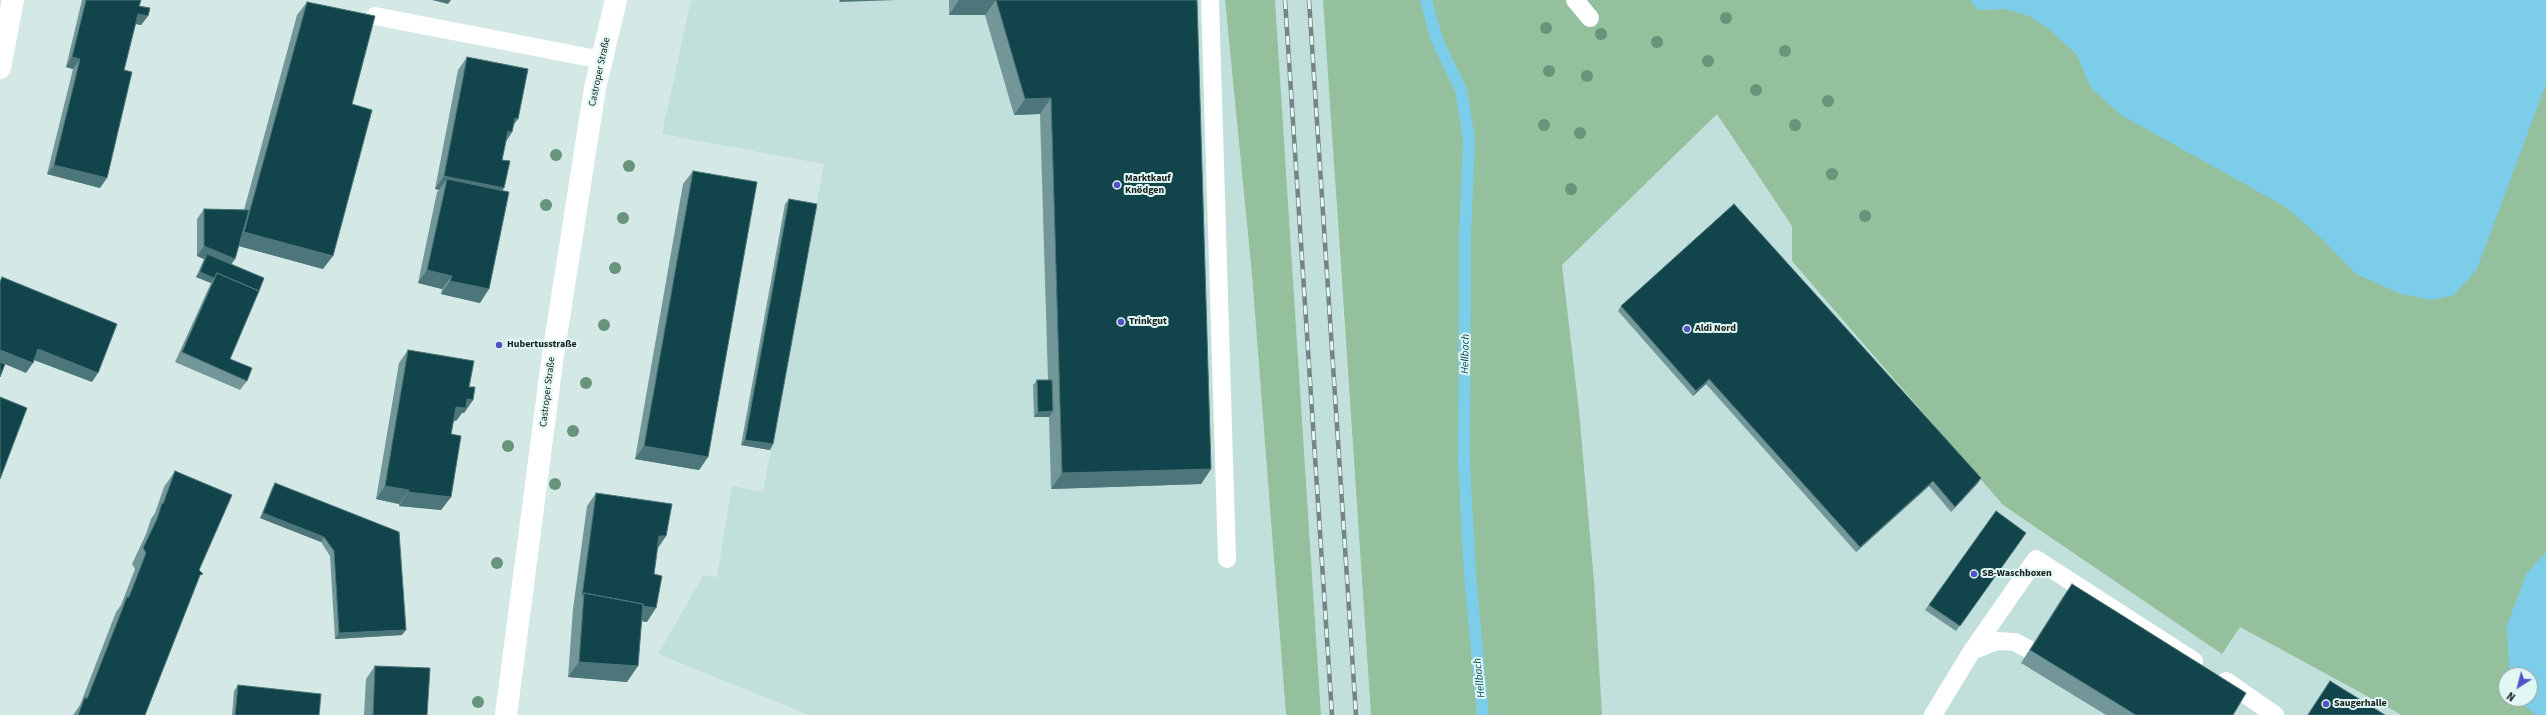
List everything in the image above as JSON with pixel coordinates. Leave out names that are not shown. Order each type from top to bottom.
[{"type":"main road","points":[[0,68],[13,0]]},
{"type":"main road","name":"Castroper Straße","points":[[506,715],[552,362],[602,60],[616,0]]},
{"type":"lane","points":[[1210,0],[1227,559]]},
{"type":"lane","points":[[1575,0],[1590,18]]},
{"type":"lane","points":[[375,16],[602,60]]},
{"type":"lane","points":[[1933,715],[1972,651],[2036,559],[2275,715]]},
{"type":"lane","points":[[1972,651],[1998,642],[2016,642],[2030,650]]},
{"type":"shaded area","points":[[691,0],[1225,0],[1252,275],[1286,715],[809,715],[658,654],[703,576],[717,577],[732,486],[763,492],[824,164],[662,134]]},
{"type":"shaded area","points":[[1275,0],[1326,0],[1337,222],[1371,715],[1321,715]]},
{"type":"shaded area","points":[[1717,107],[2443,715],[1585,715],[1559,243]]},
{"type":"green space","points":[[1225,0],[1275,0],[1321,715],[1286,715],[1252,275]]},
{"type":"green space","points":[[1323,0],[2546,0],[2546,715],[2402,715],[2240,627],[2222,654],[2003,505],[1792,261],[1792,226],[1717,114],[1562,265],[1579,411],[1594,582],[1602,715],[1371,715]]},
{"type":"water","points":[[1970,0],[2546,0],[2546,84],[2477,269],[2454,295],[2432,300],[2401,294],[2356,274],[2322,239],[2286,207],[2121,115],[2091,88],[2077,55],[2049,29],[2029,16],[2005,9],[1978,10]]},
{"type":"water","points":[[2546,552],[2546,715],[2536,715],[2526,707],[2538,707],[2538,667],[2509,666],[2507,625],[2527,573]]},
{"type":"building","points":[[86,0],[141,0],[139,6],[150,8],[148,16],[138,14],[124,70],[132,72],[107,178],[54,165],[80,59],[72,57]]},
{"type":"building","points":[[996,0],[1197,0],[1211,469],[1062,473],[1051,98],[1025,99]]},
{"type":"building","points":[[307,2],[375,16],[352,104],[372,110],[333,256],[244,232]]},
{"type":"building","points":[[467,57],[528,69],[518,119],[515,118],[512,132],[508,131],[502,160],[510,161],[504,188],[444,176]]},
{"type":"building","points":[[693,171],[757,182],[708,457],[644,446]]},
{"type":"building","points":[[447,179],[509,192],[489,289],[450,281],[452,276],[427,270]]},
{"type":"building","points":[[789,199],[817,204],[773,444],[745,440]]},
{"type":"building","points":[[1734,204],[1981,478],[1955,507],[1933,481],[1860,547],[1709,379],[1696,391],[1621,306]]},
{"type":"building","points":[[204,209],[249,210],[235,259],[204,246]]},
{"type":"building","points":[[207,254],[264,278],[259,291],[217,273],[214,278],[200,272]]},
{"type":"building","points":[[217,273],[259,291],[230,359],[252,368],[247,381],[182,352]]},
{"type":"building","points":[[2,277],[117,324],[98,373],[38,349],[33,363],[0,350],[0,282]]},
{"type":"building","points":[[408,350],[474,361],[469,387],[475,387],[473,400],[467,399],[466,408],[456,407],[451,434],[461,436],[451,497],[408,492],[409,490],[385,486]]},
{"type":"building","points":[[0,362],[5,364],[0,377]]},
{"type":"building","points":[[1037,380],[1052,380],[1053,411],[1038,412]]},
{"type":"building","points":[[0,397],[27,408],[0,479]]},
{"type":"building","points":[[175,471],[232,495],[199,570],[203,574],[200,575],[145,715],[78,715],[85,697],[87,699],[127,597],[129,597],[146,553],[143,548],[157,519]]},
{"type":"building","points":[[275,483],[399,532],[406,630],[339,633],[334,551],[324,537],[263,513]]},
{"type":"building","points":[[596,493],[672,504],[666,536],[659,536],[654,574],[662,576],[656,608],[643,606],[643,604],[584,593],[582,596]]},
{"type":"building","name":"SB-Waschboxen","points":[[1996,511],[2026,533],[1960,626],[1929,605]]},
{"type":"building","points":[[2072,584],[2246,693],[2233,715],[2136,715],[2030,650]]},
{"type":"building","points":[[584,593],[643,604],[638,666],[579,662]]},
{"type":"building","points":[[375,666],[430,668],[427,715],[373,715]]},
{"type":"building","points":[[2330,681],[2385,715],[2308,715]]},
{"type":"building","points":[[238,685],[321,694],[319,715],[235,715]]},
{"type":"waterway","name":"Hellbach","points":[[1426,0],[1437,40],[1461,90],[1469,139],[1465,237],[1464,463],[1470,575],[1483,715]]},
{"type":"railway","points":[[1285,0],[1332,715]]},
{"type":"railway","points":[[1309,0],[1356,715]]},
{"type":"place","name":"Marktkauf Knödgen","points":[[1117,185]]},
{"type":"place","name":"Trinkgut","points":[[1121,322]]},
{"type":"place","name":"Aldi Nord","points":[[1687,329]]},
{"type":"place","name":"Hubertusstraße","points":[[499,345]]},
{"type":"place","name":"SB-Waschboxen","points":[[1974,574]]},
{"type":"place","name":"Saugerhalle","points":[[2326,704]]}]
